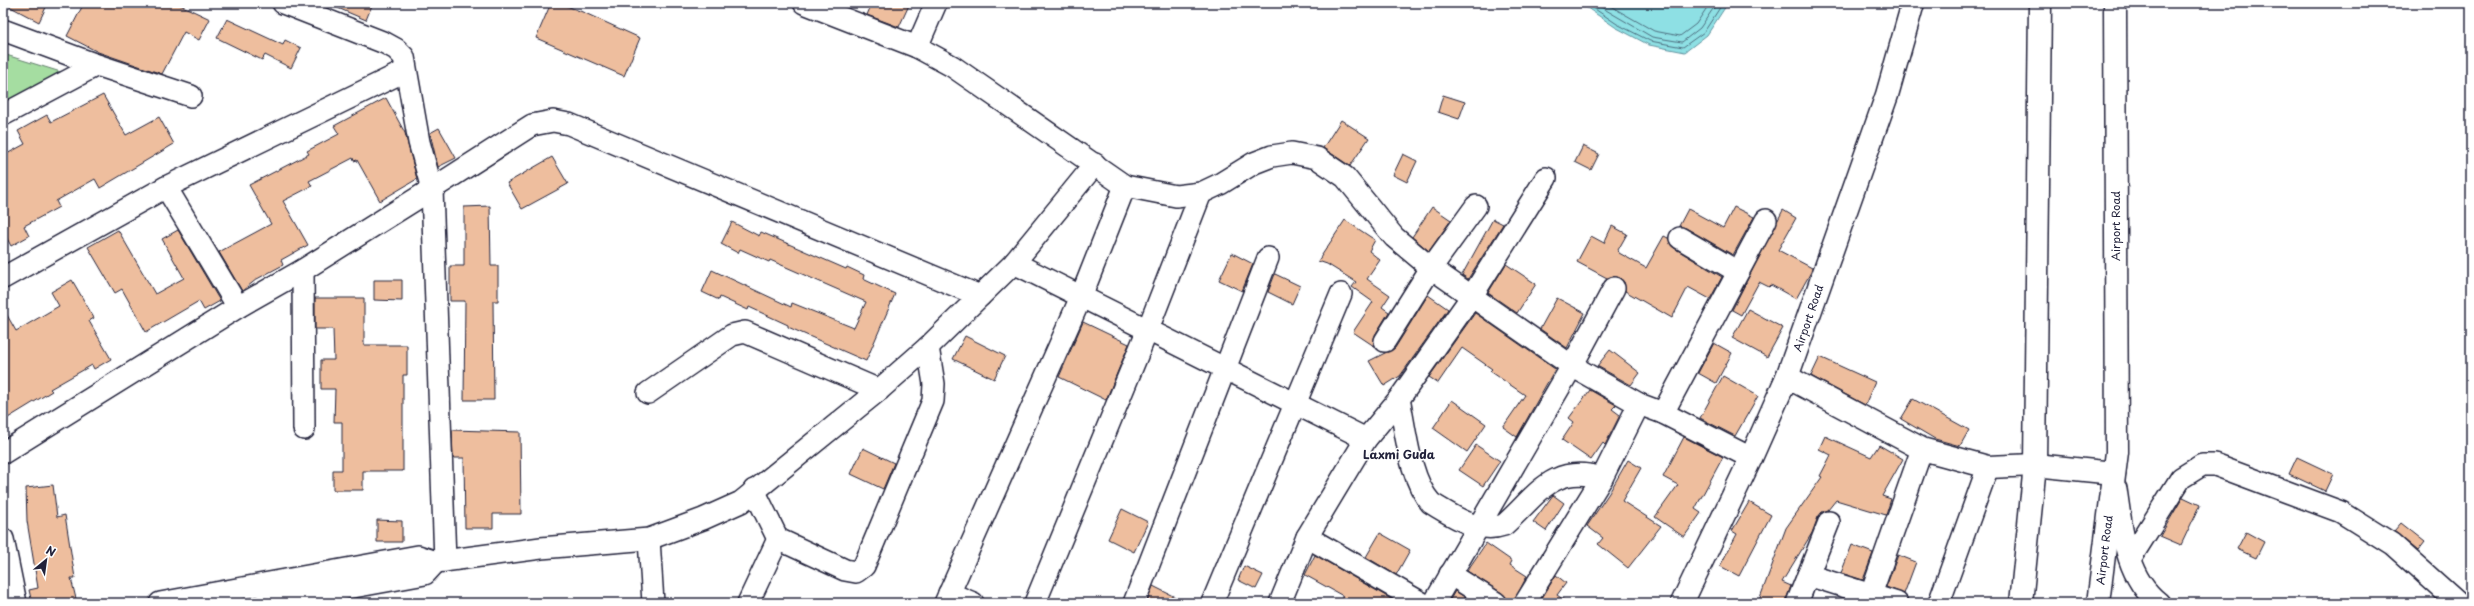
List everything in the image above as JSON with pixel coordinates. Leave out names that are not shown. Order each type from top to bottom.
[{"type":"main road","name":"Airport Road","points":[[1682,603],[1751,458],[1787,377],[1887,95],[1913,3]]},
{"type":"main road","points":[[2021,603],[2035,464],[2040,3]]},
{"type":"main road","name":"Airport Road","points":[[2098,603],[2117,452],[2115,3]]},
{"type":"main road","points":[[1787,377],[1922,449],[1988,467],[2035,464],[2114,473]]},
{"type":"street","points":[[283,3],[396,49],[404,57],[405,71],[419,142],[432,189],[440,561]]},
{"type":"street","points":[[804,3],[832,8],[917,47],[952,66],[1125,186],[1176,196],[1201,193],[1220,184],[1254,163],[1272,156],[1292,153],[1317,158],[1345,178],[1394,237],[1431,268],[1572,366],[1639,404],[1663,413],[1751,458]]},
{"type":"street","points":[[917,47],[936,3]]},
{"type":"street","points":[[3,30],[97,65],[191,96]]},
{"type":"street","points":[[3,115],[97,65]]},
{"type":"street","points":[[3,278],[166,187],[405,71]]},
{"type":"street","points":[[3,453],[238,307],[303,270],[532,125],[553,121],[569,124],[980,296]]},
{"type":"street","points":[[160,603],[418,556],[440,561],[541,548],[649,539],[703,519],[741,502],[879,390],[928,347],[1014,263],[1095,164]]},
{"type":"street","points":[[1280,603],[1307,537],[1366,439],[1400,399],[1472,296],[1546,178]]},
{"type":"street","points":[[973,603],[947,598],[1081,297],[1125,186]]},
{"type":"street","points":[[166,187],[238,307]]},
{"type":"street","points":[[1035,603],[1148,329],[1201,193]]},
{"type":"street","points":[[1385,341],[1431,268],[1476,206]]},
{"type":"street","points":[[1663,413],[1766,220]]},
{"type":"street","points":[[1680,238],[1738,272]]},
{"type":"street","points":[[1134,603],[1227,368],[1268,258]]},
{"type":"street","points":[[1014,263],[1227,368],[1366,439]]},
{"type":"street","points":[[303,270],[304,429]]},
{"type":"street","points":[[1434,603],[1572,366],[1614,288]]},
{"type":"street","points":[[1212,603],[1294,403],[1341,294]]},
{"type":"street","points":[[648,394],[732,335],[745,332],[879,390]]},
{"type":"street","points":[[754,490],[778,539],[845,570],[856,572],[864,566],[933,401],[934,384],[928,347]]},
{"type":"street","points":[[1400,399],[1415,470],[1423,492],[1431,502],[1477,528],[1494,529],[1504,525],[1556,478],[1572,474],[1585,473],[1602,478]]},
{"type":"street","points":[[1525,603],[1602,478],[1639,404]]},
{"type":"street","points":[[1869,598],[1922,449]]},
{"type":"street","points":[[2130,559],[2181,478],[2202,465],[2215,465],[2341,512],[2392,544],[2458,603]]},
{"type":"street","points":[[1939,603],[1988,467]]},
{"type":"street","points":[[2114,473],[2123,539],[2130,559],[2143,587],[2159,603]]},
{"type":"street","points":[[1797,603],[1829,522]]},
{"type":"street","points":[[1307,537],[1422,603]]},
{"type":"street","points":[[3,539],[16,603]]},
{"type":"street","points":[[649,539],[652,603]]},
{"type":"street","points":[[748,603],[778,539]]},
{"type":"street","points":[[265,603],[425,574],[440,561]]},
{"type":"street","points":[[1450,574],[1496,603]]},
{"type":"street","points":[[1808,575],[1869,598],[1897,603]]},
{"type":"green space","points":[[3,54],[80,78],[3,117]]},
{"type":"water","points":[[1580,3],[1728,3],[1707,35],[1685,52],[1649,45],[1615,27]]},
{"type":"building","points":[[3,3],[48,3],[39,22]]},
{"type":"building","points":[[84,3],[176,3],[210,19],[199,40],[184,32],[162,74],[98,52],[67,36]]},
{"type":"building","points":[[326,3],[373,3],[366,20]]},
{"type":"building","points":[[551,3],[559,3],[585,13],[640,38],[624,76],[536,38]]},
{"type":"building","points":[[872,3],[910,3],[899,27],[867,15]]},
{"type":"building","points":[[227,19],[283,45],[285,40],[301,48],[291,68],[265,55],[262,60],[217,38]]},
{"type":"building","points":[[103,95],[126,135],[159,117],[174,144],[100,188],[95,179],[56,201],[59,207],[24,226],[29,236],[11,246],[3,231],[3,156],[25,144],[18,131],[47,115],[51,122]]},
{"type":"building","points":[[1443,95],[1465,102],[1459,119],[1438,112]]},
{"type":"building","points":[[386,98],[405,133],[417,179],[380,201],[357,160],[354,161],[353,158],[309,181],[312,186],[283,201],[308,245],[281,260],[283,265],[257,279],[242,291],[219,252],[271,224],[249,185],[309,154],[307,151],[339,134],[334,126]]},
{"type":"building","points":[[1341,120],[1369,138],[1350,166],[1323,148]]},
{"type":"building","points":[[439,128],[456,158],[438,167],[430,133]]},
{"type":"building","points":[[1583,146],[1599,154],[1591,170],[1575,162]]},
{"type":"building","points":[[1403,154],[1417,161],[1407,182],[1393,175]]},
{"type":"building","points":[[552,157],[568,184],[522,209],[507,183]]},
{"type":"building","points":[[490,206],[491,266],[498,266],[498,301],[493,301],[494,400],[464,400],[465,301],[450,301],[450,266],[464,266],[464,207]]},
{"type":"building","points":[[1432,207],[1451,220],[1429,251],[1412,237]]},
{"type":"building","points":[[1734,207],[1754,217],[1733,255],[1686,228],[1679,226],[1688,209],[1723,228]]},
{"type":"building","points":[[1783,210],[1796,218],[1778,250],[1812,268],[1811,272],[1796,299],[1771,285],[1769,287],[1759,282],[1741,315],[1732,310]]},
{"type":"building","points":[[1493,219],[1503,224],[1468,279],[1462,275]]},
{"type":"building","points":[[1345,220],[1375,240],[1369,251],[1380,260],[1367,279],[1390,295],[1382,307],[1389,312],[1375,335],[1374,346],[1353,332],[1373,302],[1352,287],[1356,282],[1327,264],[1318,261]]},
{"type":"building","points":[[732,222],[759,236],[761,232],[846,269],[847,267],[864,275],[863,279],[895,294],[866,361],[788,327],[788,325],[749,307],[748,310],[720,297],[719,300],[702,292],[712,270],[791,307],[792,303],[854,328],[866,302],[770,260],[769,262],[740,249],[738,253],[721,244]]},
{"type":"building","points":[[1612,226],[1627,234],[1618,250],[1619,253],[1646,268],[1664,236],[1668,238],[1674,248],[1722,277],[1710,299],[1688,287],[1672,318],[1625,291],[1624,282],[1620,278],[1613,276],[1607,278],[1577,262],[1591,236],[1604,243]]},
{"type":"building","points":[[118,230],[155,294],[184,278],[162,239],[178,230],[220,301],[204,310],[199,301],[146,332],[122,289],[115,293],[88,247]]},
{"type":"building","points":[[1232,253],[1253,264],[1242,291],[1219,280]]},
{"type":"building","points":[[1506,264],[1536,284],[1517,313],[1488,293]]},
{"type":"building","points":[[1275,274],[1300,286],[1292,304],[1268,292]]},
{"type":"building","points":[[72,280],[94,318],[89,321],[111,359],[94,369],[92,365],[50,389],[52,391],[3,421],[3,308],[16,331],[59,306],[51,292]]},
{"type":"building","points":[[374,280],[402,280],[402,301],[374,300]]},
{"type":"building","points":[[1428,295],[1448,309],[1400,376],[1384,386],[1369,361],[1395,348]]},
{"type":"building","points":[[315,298],[364,298],[364,345],[407,345],[407,375],[403,375],[403,471],[363,471],[363,490],[333,490],[333,470],[342,470],[342,422],[334,422],[335,389],[321,389],[321,360],[334,360],[333,329],[315,329]]},
{"type":"building","points":[[1557,298],[1585,313],[1567,348],[1540,329]]},
{"type":"building","points":[[1748,309],[1783,328],[1767,357],[1732,338]]},
{"type":"building","points":[[1475,313],[1555,369],[1517,437],[1503,427],[1525,395],[1490,371],[1492,369],[1462,348],[1438,383],[1429,377]]},
{"type":"building","points":[[1083,322],[1129,344],[1106,400],[1059,377]]},
{"type":"building","points":[[965,336],[1005,356],[994,379],[953,359]]},
{"type":"building","points":[[1714,343],[1732,353],[1716,383],[1698,373]]},
{"type":"building","points":[[1610,350],[1640,373],[1631,385],[1597,366]]},
{"type":"building","points":[[1820,357],[1875,382],[1865,405],[1811,376]]},
{"type":"building","points":[[1723,376],[1758,396],[1735,436],[1700,418]]},
{"type":"building","points":[[1590,390],[1616,405],[1612,409],[1620,415],[1605,445],[1603,443],[1591,460],[1562,440],[1574,422],[1569,418]]},
{"type":"building","points":[[1913,399],[1969,430],[1960,446],[1935,439],[1901,419]]},
{"type":"building","points":[[1452,400],[1486,424],[1467,452],[1433,428]]},
{"type":"building","points":[[452,430],[520,432],[521,514],[493,514],[493,528],[465,528],[464,458],[453,458]]},
{"type":"building","points":[[1825,436],[1871,457],[1879,445],[1903,459],[1882,496],[1891,499],[1886,515],[1836,500],[1828,510],[1822,512],[1818,517],[1812,533],[1782,582],[1791,586],[1785,603],[1758,603],[1786,528],[1822,477],[1820,476],[1831,455],[1819,449]]},
{"type":"building","points":[[1684,437],[1723,457],[1695,509],[1701,513],[1684,537],[1655,517],[1678,485],[1663,477]]},
{"type":"building","points":[[1476,445],[1500,461],[1483,486],[1459,470]]},
{"type":"building","points":[[863,448],[894,463],[883,489],[851,474]]},
{"type":"building","points":[[2297,457],[2333,474],[2325,491],[2289,474]]},
{"type":"building","points":[[1628,460],[1641,468],[1622,501],[1661,526],[1628,568],[1598,544],[1603,538],[1587,526],[1609,493]]},
{"type":"building","points":[[53,485],[57,517],[65,515],[75,578],[71,578],[77,603],[32,603],[29,590],[38,588],[27,521],[26,488]]},
{"type":"building","points":[[1553,495],[1564,503],[1546,531],[1533,522]]},
{"type":"building","points":[[2183,497],[2200,505],[2181,545],[2160,536]]},
{"type":"building","points":[[1749,502],[1771,515],[1739,576],[1720,566],[1737,534],[1732,531]]},
{"type":"building","points":[[1122,509],[1148,522],[1134,552],[1108,539]]},
{"type":"building","points":[[377,520],[402,521],[402,542],[377,542]]},
{"type":"building","points":[[2401,523],[2425,542],[2418,551],[2394,531]]},
{"type":"building","points":[[2246,532],[2264,542],[2256,558],[2237,549]]},
{"type":"building","points":[[1380,533],[1410,550],[1396,575],[1366,557]]},
{"type":"building","points":[[1486,543],[1512,561],[1510,565],[1527,576],[1513,603],[1508,603],[1502,593],[1467,571]]},
{"type":"building","points":[[1852,545],[1873,553],[1863,580],[1841,573]]},
{"type":"building","points":[[1315,555],[1398,603],[1339,603],[1343,596],[1305,575]]},
{"type":"building","points":[[1898,555],[1916,562],[1904,594],[1886,587]]},
{"type":"building","points":[[1244,566],[1263,575],[1256,589],[1238,580]]},
{"type":"building","points":[[1556,575],[1566,583],[1557,595],[1568,603],[1539,603]]},
{"type":"building","points":[[1153,586],[1187,603],[1147,603]]},
{"type":"building","points":[[1455,591],[1474,603],[1448,603]]},
{"type":"district","name":"Laxmi Guda","points":[[1399,454]]}]
